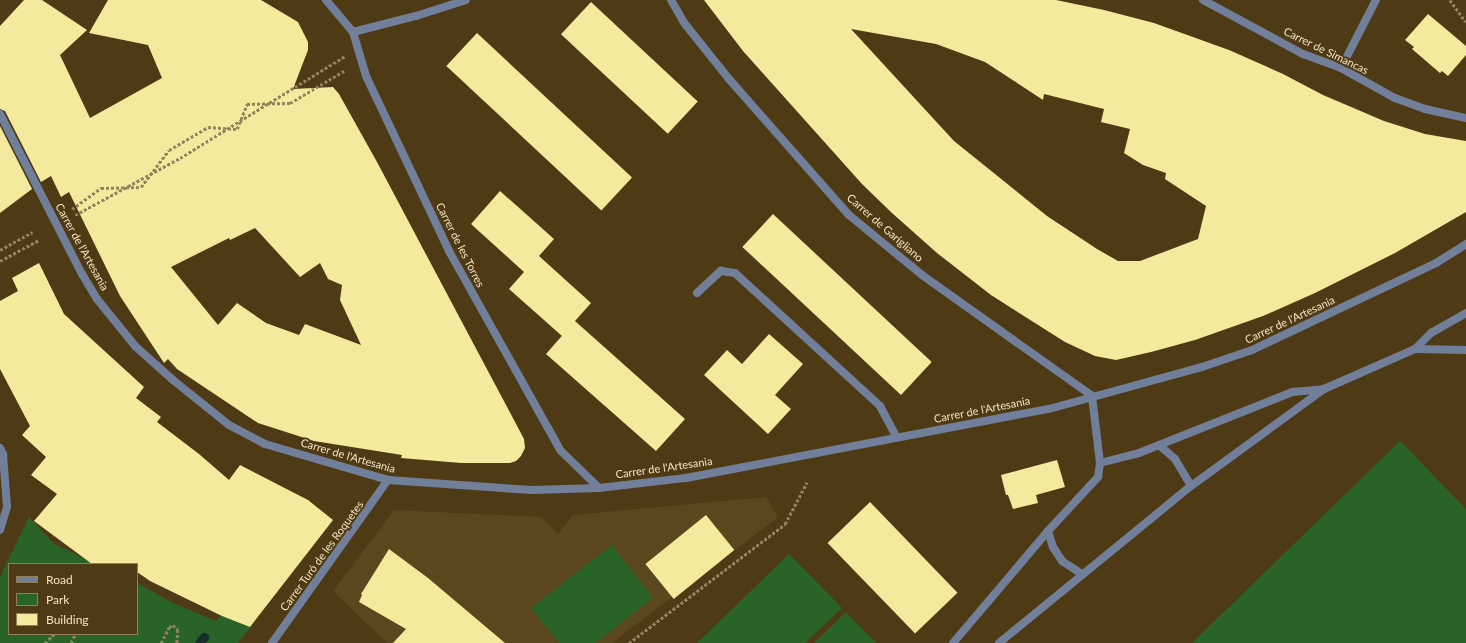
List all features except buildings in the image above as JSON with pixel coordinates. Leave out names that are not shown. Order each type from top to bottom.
[{"type":"street","name":"Carrer de les Torres","points":[[326,0],[353,32],[366,76],[449,251],[561,451],[599,488]]},
{"type":"street","points":[[353,32],[416,16],[466,0]]},
{"type":"street","name":"Carrer de Garigliano","points":[[671,0],[685,24],[729,79],[849,215],[922,275],[1092,396]]},
{"type":"street","name":"Carrer de Simancas","points":[[1203,0],[1303,54],[1341,68],[1394,98],[1425,109],[1466,118]]},
{"type":"street","points":[[1341,68],[1376,0]]},
{"type":"street","name":"Carrer de l'Artesania","points":[[0,114],[82,274],[97,299],[135,346],[173,380],[229,425],[265,444],[388,480],[532,490],[599,488],[686,478],[1049,408],[1202,367],[1252,350],[1436,263],[1466,244]]},
{"type":"street","points":[[697,293],[721,271],[735,273],[880,406],[897,438]]},
{"type":"street","points":[[999,643],[1191,486],[1324,388],[1415,349],[1431,333],[1466,313]]},
{"type":"street","points":[[1415,349],[1466,350]]},
{"type":"street","points":[[1100,463],[1140,453],[1292,392],[1324,388]]},
{"type":"street","points":[[953,643],[1048,531],[1098,477],[1100,463],[1092,396]]},
{"type":"street","points":[[1159,445],[1175,459],[1191,486]]},
{"type":"street","points":[[0,448],[3,454],[8,507],[0,530]]},
{"type":"street","name":"Carrer Turó de les Roquetes","points":[[272,643],[388,480]]},
{"type":"street","points":[[1048,531],[1053,547],[1062,561],[1082,574]]},
{"type":"path","points":[[1450,0],[1466,22]]},
{"type":"path","points":[[74,215],[180,158],[345,56]]},
{"type":"path","points":[[72,209],[101,188],[141,187],[169,150],[208,128],[237,129],[247,104],[290,103],[346,70]]},
{"type":"path","points":[[0,250],[32,232]]},
{"type":"path","points":[[0,261],[39,240]]},
{"type":"path","points":[[629,643],[785,524],[807,482]]},
{"type":"path","points":[[161,643],[169,627],[173,625],[178,630],[177,643]]},
{"type":"path","points":[[45,643],[53,635]]},
{"type":"shaded area","points":[[766,497],[778,517],[612,643],[387,643],[333,591],[394,510],[541,517],[558,534],[573,515]]},
{"type":"green space","points":[[1400,441],[1466,509],[1466,643],[1192,643]]},
{"type":"green space","points":[[29,517],[53,543],[93,563],[8,563],[8,635],[138,635],[138,584],[173,603],[216,621],[223,614],[251,626],[238,643],[0,643],[0,577]]},
{"type":"green space","points":[[612,545],[653,598],[595,643],[559,643],[531,608]]},
{"type":"green space","points":[[789,554],[842,608],[805,643],[697,643]]},
{"type":"green space","points":[[846,612],[876,643],[814,643]]},
{"type":"waterway","points":[[199,643],[204,637]]}]
